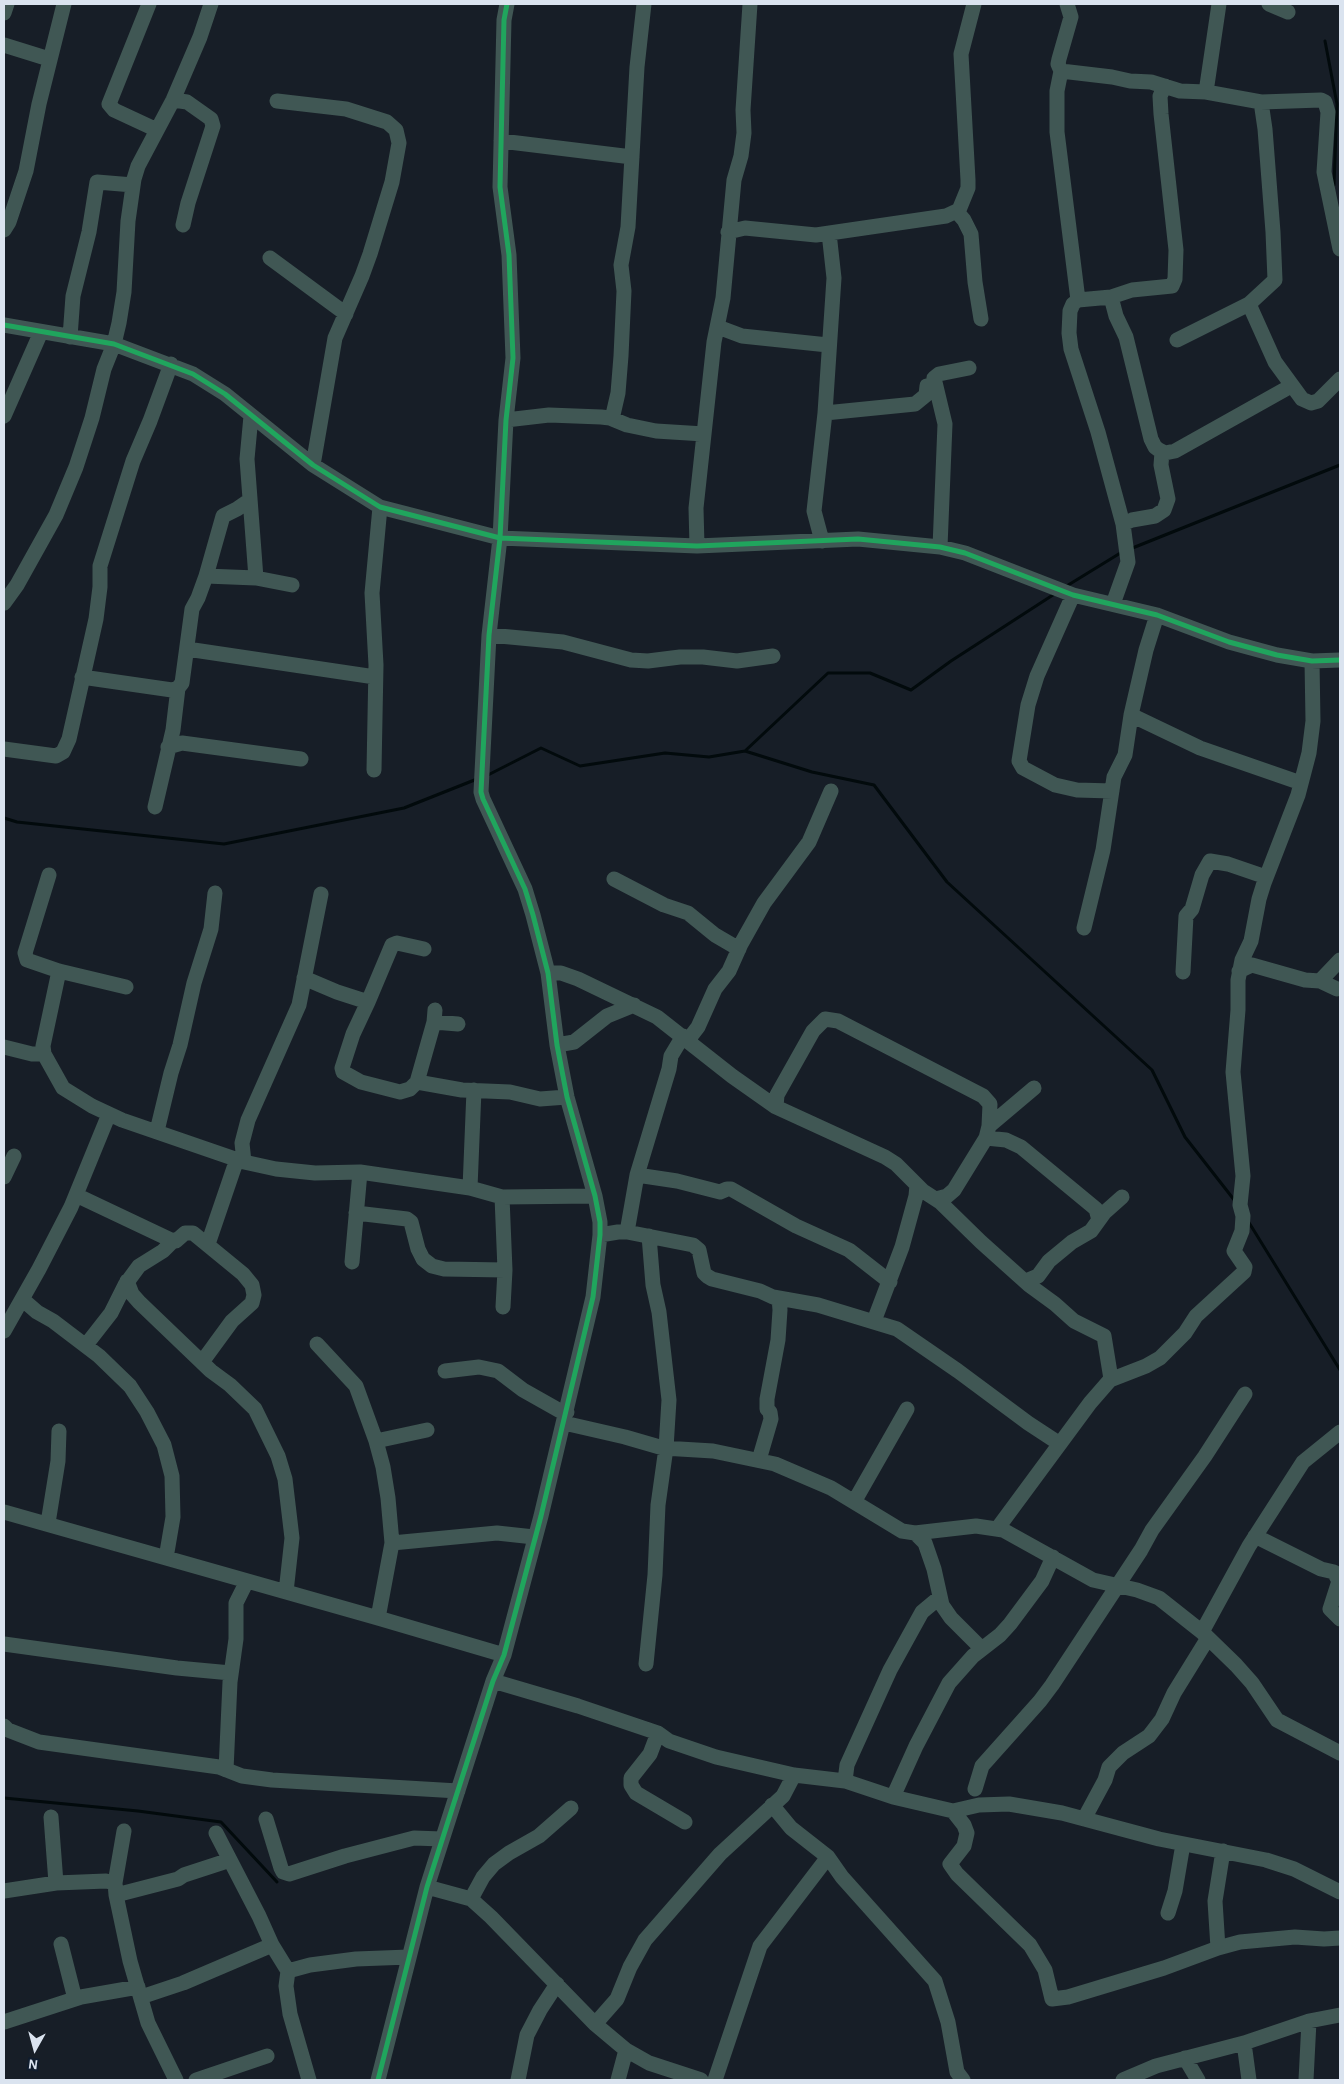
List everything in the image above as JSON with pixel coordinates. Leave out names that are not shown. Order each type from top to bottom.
[{"type":"street","points":[[4,13],[7,4]]},
{"type":"street","points":[[4,230],[9,222],[26,172],[50,59],[64,4]]},
{"type":"street","points":[[148,4],[109,104],[114,110],[157,130]]},
{"type":"street","points":[[4,604],[17,585],[56,515],[90,426],[104,370],[114,344],[124,292],[133,185],[138,166],[173,100],[200,37],[211,4]]},
{"type":"street","points":[[378,2080],[427,1887],[493,1681],[504,1655],[565,1418],[593,1297],[600,1235],[600,1222],[595,1196],[567,1097],[557,1045],[548,973],[525,889],[481,792],[489,635],[500,538],[506,420],[513,358],[509,256],[500,188],[504,20],[507,4]]},
{"type":"street","points":[[612,419],[618,393],[621,356],[624,290],[620,265],[628,227],[637,67],[644,4]]},
{"type":"street","points":[[697,546],[696,508],[714,342],[723,298],[734,180],[741,156],[744,134],[743,110],[750,4]]},
{"type":"street","points":[[728,232],[745,228],[816,235],[946,216],[956,212],[963,202],[968,180],[961,54],[974,4]]},
{"type":"street","points":[[1206,92],[1219,4]]},
{"type":"street","points":[[1269,4],[1288,12]]},
{"type":"street","points":[[1068,5],[1071,16],[1058,64],[1061,71],[1057,92],[1057,132],[1078,300]]},
{"type":"street","points":[[4,44],[50,59]]},
{"type":"street","points":[[1061,71],[1112,77],[1130,82],[1151,82],[1180,91],[1206,92],[1261,102],[1321,100],[1328,105],[1324,172],[1340,249]]},
{"type":"street","points":[[1113,604],[1128,559],[1123,524],[1098,432],[1071,349],[1069,333],[1070,311],[1073,304],[1078,300],[1111,297],[1132,290],[1167,288],[1172,286],[1175,279],[1176,250],[1160,96],[1165,86]]},
{"type":"street","points":[[173,100],[187,102],[211,119],[213,126],[192,190],[184,225]]},
{"type":"street","points":[[277,101],[346,109],[387,122],[396,130],[399,148],[392,182],[362,276],[335,338],[313,465]]},
{"type":"street","points":[[1177,340],[1249,304],[1275,280],[1265,129],[1261,102]]},
{"type":"street","points":[[501,140],[632,157]]},
{"type":"street","points":[[70,337],[74,296],[89,232],[97,182],[133,185]]},
{"type":"street","points":[[956,212],[964,220],[971,234],[975,282],[981,319]]},
{"type":"street","points":[[822,542],[814,511],[825,413],[828,345],[834,278],[829,233]]},
{"type":"street","points":[[270,258],[346,314]]},
{"type":"street","points":[[1111,297],[1116,316],[1126,337],[1151,439],[1155,447],[1162,452],[1176,451],[1290,386]]},
{"type":"street","points":[[1249,304],[1271,355],[1290,386],[1302,399],[1311,403],[1318,401],[1340,379]]},
{"type":"street","points":[[4,325],[114,344],[171,364],[193,374],[225,394],[313,465],[380,507],[500,538],[697,546],[858,539],[940,547],[965,553],[1073,595],[1157,615],[1228,642],[1277,655],[1312,661],[1340,660]]},
{"type":"street","points":[[718,327],[742,336],[828,345]]},
{"type":"street","points":[[4,416],[41,332]]},
{"type":"street","points":[[4,748],[56,756],[63,752],[73,724],[99,602],[100,566],[133,461],[171,364]]},
{"type":"street","points":[[940,547],[945,424],[934,386],[935,375],[970,368]]},
{"type":"street","points":[[825,413],[915,404],[926,395],[927,386],[934,386]]},
{"type":"street","points":[[506,420],[549,415],[602,417],[656,431],[704,434]]},
{"type":"street","points":[[251,416],[247,459],[256,578]]},
{"type":"street","points":[[1123,524],[1132,520],[1155,516],[1164,510],[1168,499],[1160,465],[1162,452]]},
{"type":"street","points":[[155,807],[173,730],[178,688],[182,683],[192,609],[206,576],[223,516],[250,500]]},
{"type":"street","points":[[374,770],[375,678],[372,593],[380,507]]},
{"type":"street","points":[[206,576],[256,578],[292,585]]},
{"type":"street","points":[[1073,595],[1037,676],[1028,705],[1019,761],[1023,768],[1055,785],[1077,790],[1112,791]]},
{"type":"street","points":[[1084,928],[1104,850],[1114,777],[1124,755],[1130,716],[1146,650],[1157,615]]},
{"type":"street","points":[[489,635],[563,642],[631,660],[648,661],[680,657],[703,657],[738,661],[773,656]]},
{"type":"street","points":[[187,649],[375,678]]},
{"type":"street","points":[[997,1529],[1090,1403],[1111,1379],[1146,1366],[1160,1358],[1186,1333],[1196,1316],[1244,1272],[1245,1267],[1234,1250],[1242,1231],[1243,1216],[1240,1205],[1243,1176],[1232,1072],[1245,963],[1259,899],[1301,783],[1311,740],[1312,661]]},
{"type":"street","points":[[82,677],[172,690],[178,688]]},
{"type":"street","points":[[1130,716],[1200,748],[1301,783]]},
{"type":"street","points":[[168,747],[182,743],[301,758]]},
{"type":"street","points":[[627,1232],[637,1175],[669,1069],[671,1056],[698,1027],[715,989],[729,971],[738,949],[764,903],[809,842],[831,791]]},
{"type":"street","points":[[1183,972],[1186,916],[1192,908],[1202,875],[1210,861],[1228,864],[1266,877]]},
{"type":"street","points":[[50,875],[25,957],[33,964],[126,987]]},
{"type":"street","points":[[614,879],[664,905],[688,914],[715,935],[738,949]]},
{"type":"street","points":[[156,1131],[170,1073],[180,1045],[194,984],[211,929],[215,893]]},
{"type":"street","points":[[208,1244],[248,1120],[298,1005],[321,894]]},
{"type":"street","points":[[424,949],[397,943],[392,945],[353,1034],[343,1072],[361,1082],[400,1092],[410,1089],[416,1082],[434,1016],[458,1024]]},
{"type":"street","points":[[1245,963],[1305,980],[1330,971],[1339,992]]},
{"type":"street","points":[[59,971],[43,1046],[44,1054],[63,1088],[109,1114],[236,1159],[276,1169],[315,1173],[360,1172],[470,1188],[502,1197],[595,1196]]},
{"type":"street","points":[[548,973],[561,973],[578,979],[657,1017],[732,1076],[773,1100],[896,1164],[919,1190],[936,1199],[1026,1282],[1074,1321],[1104,1336],[1111,1379]]},
{"type":"street","points":[[304,978],[336,992],[368,1002]]},
{"type":"street","points":[[557,1045],[574,1042],[607,1016],[634,1005]]},
{"type":"street","points":[[773,1100],[813,1030],[825,1019],[838,1021],[983,1096],[990,1104],[988,1132]]},
{"type":"street","points":[[4,1047],[32,1054],[44,1054]]},
{"type":"street","points":[[416,1082],[474,1090],[510,1092],[540,1099],[567,1097]]},
{"type":"street","points":[[936,1199],[947,1196],[954,1190],[988,1132],[1034,1088]]},
{"type":"street","points":[[470,1188],[474,1090]]},
{"type":"street","points":[[4,1331],[39,1269],[76,1194],[109,1114]]},
{"type":"street","points":[[988,1132],[1021,1147],[1096,1209],[1099,1220]]},
{"type":"street","points":[[4,1177],[14,1156]]},
{"type":"street","points":[[352,1262],[360,1172]]},
{"type":"street","points":[[637,1175],[677,1181],[720,1192],[731,1189],[796,1226],[849,1250],[890,1282]]},
{"type":"street","points":[[874,1321],[902,1248],[919,1190]]},
{"type":"street","points":[[76,1194],[174,1240]]},
{"type":"street","points":[[502,1197],[505,1270],[503,1307]]},
{"type":"street","points":[[1026,1282],[1038,1276],[1050,1261],[1072,1242],[1091,1231],[1104,1213],[1122,1197]]},
{"type":"street","points":[[356,1213],[407,1219],[411,1222],[418,1250],[423,1258],[432,1266],[444,1269],[505,1270]]},
{"type":"street","points":[[86,1345],[111,1313],[127,1281],[139,1266],[162,1251],[174,1240],[180,1239],[185,1233],[190,1232],[208,1244],[243,1274],[252,1285],[254,1295],[252,1302],[232,1321],[202,1362]]},
{"type":"street","points":[[600,1235],[627,1232],[697,1247],[707,1276],[779,1298],[818,1305],[897,1329],[917,1341],[1020,1418],[1060,1444]]},
{"type":"street","points":[[646,1664],[655,1574],[658,1505],[666,1448],[669,1400],[659,1312],[653,1285],[649,1236]]},
{"type":"street","points":[[127,1281],[132,1294],[139,1302],[255,1409],[278,1456],[285,1479],[292,1538],[286,1592]]},
{"type":"street","points":[[759,1460],[771,1419],[770,1412],[767,1409],[767,1400],[778,1340],[779,1298]]},
{"type":"street","points":[[22,1299],[37,1312],[86,1345],[130,1386],[164,1444],[172,1476],[173,1517],[166,1558]]},
{"type":"street","points":[[317,1344],[356,1386],[376,1441],[383,1467],[392,1543],[378,1618]]},
{"type":"street","points":[[445,1371],[479,1367],[498,1371],[523,1390],[562,1412],[565,1418],[666,1448],[713,1451],[775,1464],[831,1488],[902,1531],[915,1533],[976,1526],[1003,1530],[1093,1580],[1142,1591],[1158,1598],[1205,1635],[1246,1675],[1277,1720],[1340,1753]]},
{"type":"street","points":[[975,1789],[982,1766],[1040,1700],[1117,1586],[1152,1530],[1205,1456],[1245,1394]]},
{"type":"street","points":[[854,1502],[907,1409]]},
{"type":"street","points":[[376,1441],[427,1430]]},
{"type":"street","points":[[48,1523],[57,1470],[59,1431]]},
{"type":"street","points":[[1084,1819],[1105,1780],[1109,1768],[1123,1752],[1149,1736],[1158,1725],[1255,1536],[1303,1462],[1340,1432]]},
{"type":"street","points":[[4,1512],[48,1523],[504,1655]]},
{"type":"street","points":[[392,1543],[497,1533],[534,1537]]},
{"type":"street","points":[[915,1533],[925,1543],[934,1569],[942,1605],[951,1618],[982,1649]]},
{"type":"street","points":[[1255,1536],[1321,1569],[1334,1572],[1339,1581],[1330,1609],[1340,1619]]},
{"type":"street","points":[[893,1797],[916,1746],[949,1683],[1010,1624],[1042,1581],[1053,1557]]},
{"type":"street","points":[[226,1770],[236,1639],[236,1604],[247,1581]]},
{"type":"street","points":[[845,1780],[848,1766],[890,1670],[922,1612],[940,1597]]},
{"type":"street","points":[[4,1644],[177,1668],[232,1673]]},
{"type":"street","points":[[493,1681],[578,1706],[658,1733],[669,1741],[716,1757],[794,1776],[845,1780],[893,1797],[952,1811],[979,1805],[1009,1804],[1084,1819],[1183,1844],[1266,1860],[1294,1869],[1340,1892]]},
{"type":"street","points":[[4,1726],[8,1730],[39,1742],[219,1768],[242,1776],[272,1780],[458,1791]]},
{"type":"street","points":[[658,1733],[650,1754],[632,1778],[631,1785],[636,1793],[685,1822]]},
{"type":"street","points":[[595,2024],[617,1999],[630,1966],[645,1940],[720,1854],[783,1796],[794,1776]]},
{"type":"street","points":[[772,1805],[791,1828],[828,1857],[842,1877],[935,1981],[948,2022],[957,2072],[963,2080]]},
{"type":"street","points":[[471,1899],[494,1864],[539,1836],[571,1808]]},
{"type":"street","points":[[952,1811],[964,1825],[967,1832],[964,1846],[950,1864],[956,1874],[1030,1945],[1046,1970],[1052,1999],[1068,1997],[1164,1968],[1218,1948],[1265,1938],[1340,1938]]},
{"type":"street","points":[[50,1817],[56,1883]]},
{"type":"street","points":[[266,1819],[282,1872],[290,1874],[344,1856],[414,1838],[442,1839]]},
{"type":"street","points":[[124,1831],[115,1889],[148,2023],[176,2080]]},
{"type":"street","points":[[216,1833],[272,1945],[288,1971],[286,1986],[290,2014],[309,2080]]},
{"type":"street","points":[[1168,1913],[1175,1891],[1183,1844]]},
{"type":"street","points":[[1218,1948],[1215,1901],[1223,1851]]},
{"type":"street","points":[[715,2080],[760,1946],[828,1857]]},
{"type":"street","points":[[115,1889],[178,1879],[184,1875],[230,1860]]},
{"type":"street","points":[[4,1891],[56,1883],[106,1881],[115,1889]]},
{"type":"street","points":[[427,1887],[471,1899],[595,2024],[626,2050],[649,2063],[701,2080]]},
{"type":"street","points":[[61,1944],[75,1999]]},
{"type":"street","points":[[4,2022],[75,1999],[139,1992],[183,1983],[272,1945]]},
{"type":"street","points":[[288,1971],[310,1964],[409,1957]]},
{"type":"street","points":[[518,2080],[527,2035],[557,1984]]},
{"type":"street","points":[[1124,2080],[1156,2066],[1244,2043],[1309,2021],[1340,2015]]},
{"type":"street","points":[[1306,2080],[1309,2021]]},
{"type":"street","points":[[1244,2043],[1249,2080]]},
{"type":"street","points":[[618,2080],[626,2050]]},
{"type":"street","points":[[196,2080],[267,2056]]},
{"type":"street","points":[[1185,2058],[1198,2080]]},
{"type":"waterway","points":[[1325,41],[1337,104],[1334,185]]},
{"type":"waterway","points":[[1130,549],[1340,465]]},
{"type":"waterway","points":[[1065,587],[1122,552]]},
{"type":"waterway","points":[[745,751],[828,673],[870,673],[911,690],[951,661],[1056,593]]},
{"type":"waterway","points":[[486,776],[541,748],[580,766],[665,753],[709,757],[745,751],[812,772],[874,785],[947,882],[1152,1070],[1185,1137],[1235,1201]]},
{"type":"waterway","points":[[4,818],[17,822],[224,844],[404,808],[477,779]]},
{"type":"waterway","points":[[1248,1221],[1340,1370]]},
{"type":"waterway","points":[[4,1798],[138,1811],[221,1822],[277,1882]]},
{"type":"cycle path","points":[[378,2080],[427,1887],[493,1681],[504,1655],[541,1516],[593,1297],[600,1235],[600,1222],[595,1196],[567,1097],[557,1045],[548,973],[533,915],[525,889],[481,792],[489,635],[500,538],[506,420],[513,358],[509,255],[500,187],[504,20],[507,4]]},
{"type":"cycle path","points":[[4,325],[114,344],[193,374],[225,394],[313,465],[380,507],[500,538],[697,546],[858,539],[940,547],[965,553],[1073,595],[1157,615],[1229,642],[1277,655],[1312,661],[1340,660]]}]
